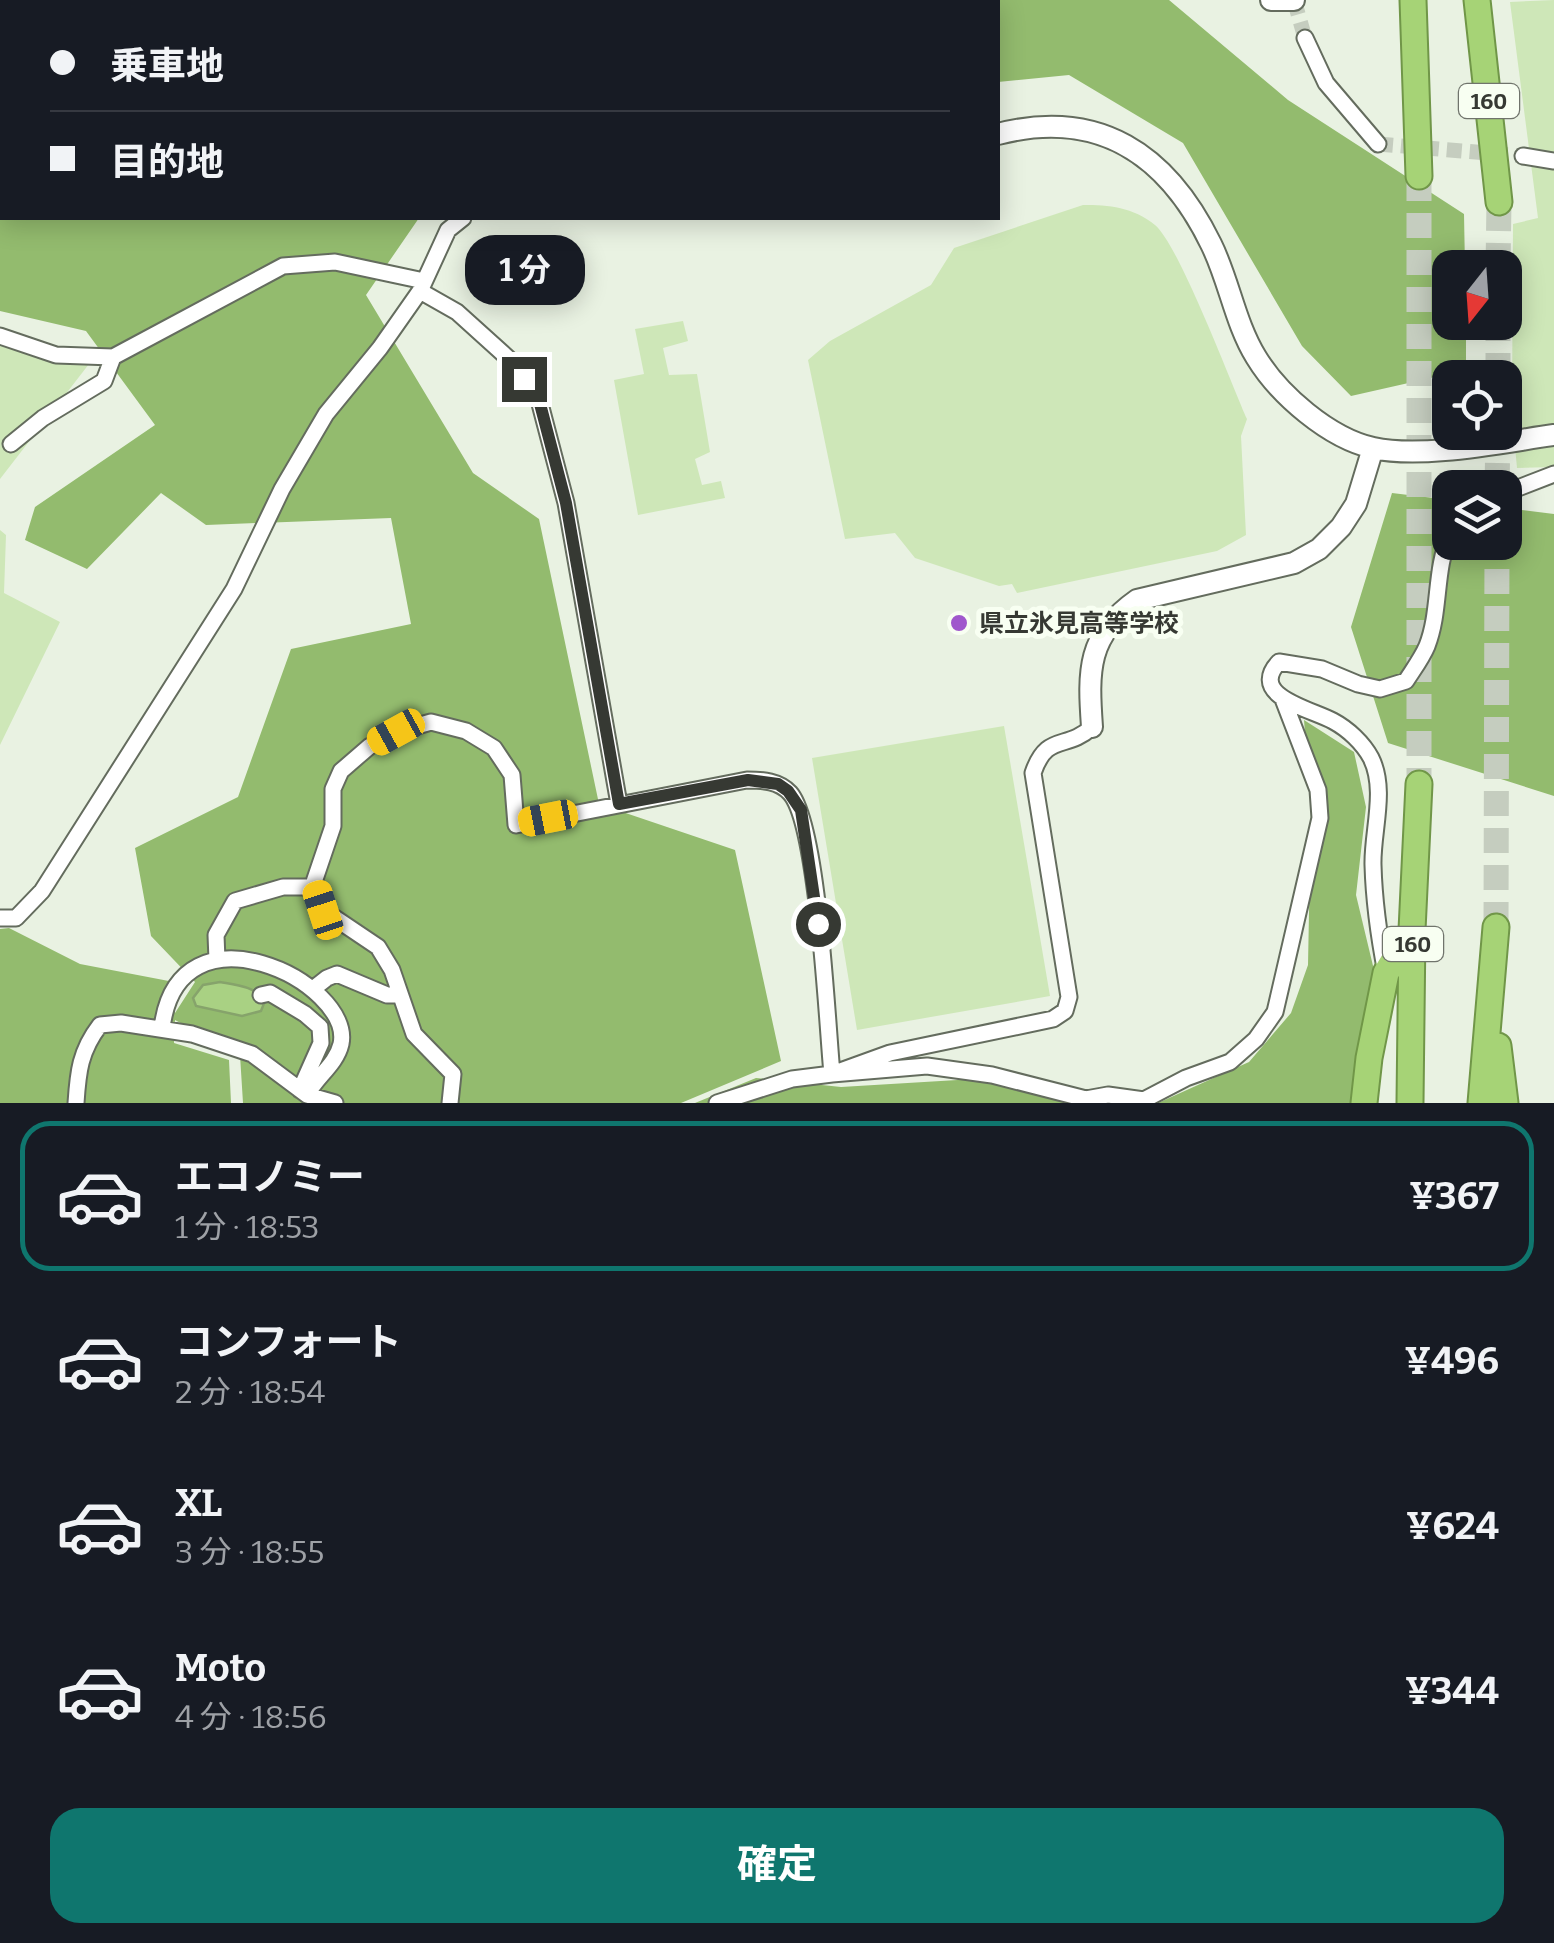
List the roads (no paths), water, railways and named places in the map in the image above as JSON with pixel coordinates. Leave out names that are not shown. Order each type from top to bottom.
[{"type":"highway","points":[[1413,0],[1419,176]]},
{"type":"highway","name":"160","points":[[1477,0],[1498,202]]},
{"type":"highway","name":"160","points":[[1410,1103],[1412,930],[1420,784]]},
{"type":"highway","points":[[1481,1103],[1496,927]]},
{"type":"highway","points":[[1364,1103],[1386,972],[1412,930]]},
{"type":"highway","points":[[1492,992],[1504,1103]]},
{"type":"street","points":[[1271,0],[1294,0]]},
{"type":"street","points":[[1304,38],[1326,83],[1378,144]]},
{"type":"street","points":[[1000,133],[1028,126],[1069,127],[1110,137],[1151,160],[1179,191],[1211,244],[1256,357],[1298,406],[1332,432],[1373,448],[1414,452],[1554,435]]},
{"type":"street","points":[[1523,156],[1554,161]]},
{"type":"street","points":[[0,918],[16,918],[42,890],[234,589],[282,490],[326,414],[380,348],[422,286],[448,230],[460,220]]},
{"type":"street","points":[[0,336],[56,355],[113,357],[284,266],[335,262],[422,286],[457,312],[509,359],[539,400],[566,503],[619,804]]},
{"type":"street","points":[[11,444],[43,418],[104,381],[113,357]]},
{"type":"street","points":[[832,1074],[890,1053],[1053,1020],[1065,1011],[1069,998],[1033,774],[1039,754],[1056,743],[1079,739],[1092,726],[1089,680],[1093,654],[1102,634],[1120,612],[1137,600],[1294,563],[1319,549],[1356,504],[1373,448]]},
{"type":"street","points":[[1522,486],[1554,474]]},
{"type":"street","points":[[1386,972],[1376,919],[1372,861],[1378,789],[1372,760],[1358,740],[1336,722],[1284,700],[1268,680],[1278,662],[1322,669],[1380,689],[1406,681],[1426,647],[1434,617],[1440,560]]},
{"type":"street","points":[[717,1103],[792,1080],[928,1066],[992,1075],[1086,1099],[1108,1095],[1141,1102],[1186,1078],[1230,1062],[1256,1039],[1275,1012],[1320,818],[1318,790],[1284,700]]},
{"type":"street","points":[[450,1103],[453,1074],[414,1034],[392,970],[378,947],[323,910],[314,882],[333,826],[333,790],[341,771],[370,746],[396,732],[430,722],[466,731],[494,748],[512,775],[516,825],[748,780],[763,780],[788,791],[801,810],[808,846],[832,1074]]},
{"type":"street","points":[[217,960],[216,935],[235,901],[283,887],[316,887]]},
{"type":"street","points":[[162,1028],[171,990],[190,968],[208,960],[273,967],[302,980],[336,1015],[340,1045],[303,1092]]},
{"type":"street","points":[[313,990],[337,974],[388,995],[400,995]]},
{"type":"street","points":[[261,995],[270,993],[320,1027],[321,1043],[303,1092]]},
{"type":"street","points":[[76,1103],[79,1062],[88,1040],[100,1025],[121,1023],[192,1034],[252,1054],[303,1092],[335,1103]]},
{"type":"tunnel","points":[[1294,0],[1305,38]]},
{"type":"tunnel","points":[[1378,144],[1523,156]]},
{"type":"tunnel","points":[[1419,176],[1419,784]]},
{"type":"tunnel","points":[[1498,250],[1499,202]]},
{"type":"tunnel","points":[[1498,340],[1498,360]]},
{"type":"tunnel","points":[[1497,470],[1498,450]]},
{"type":"tunnel","points":[[1496,927],[1497,560]]},
{"type":"place","name":"県立氷見高等学校","points":[[959,623]]}]
